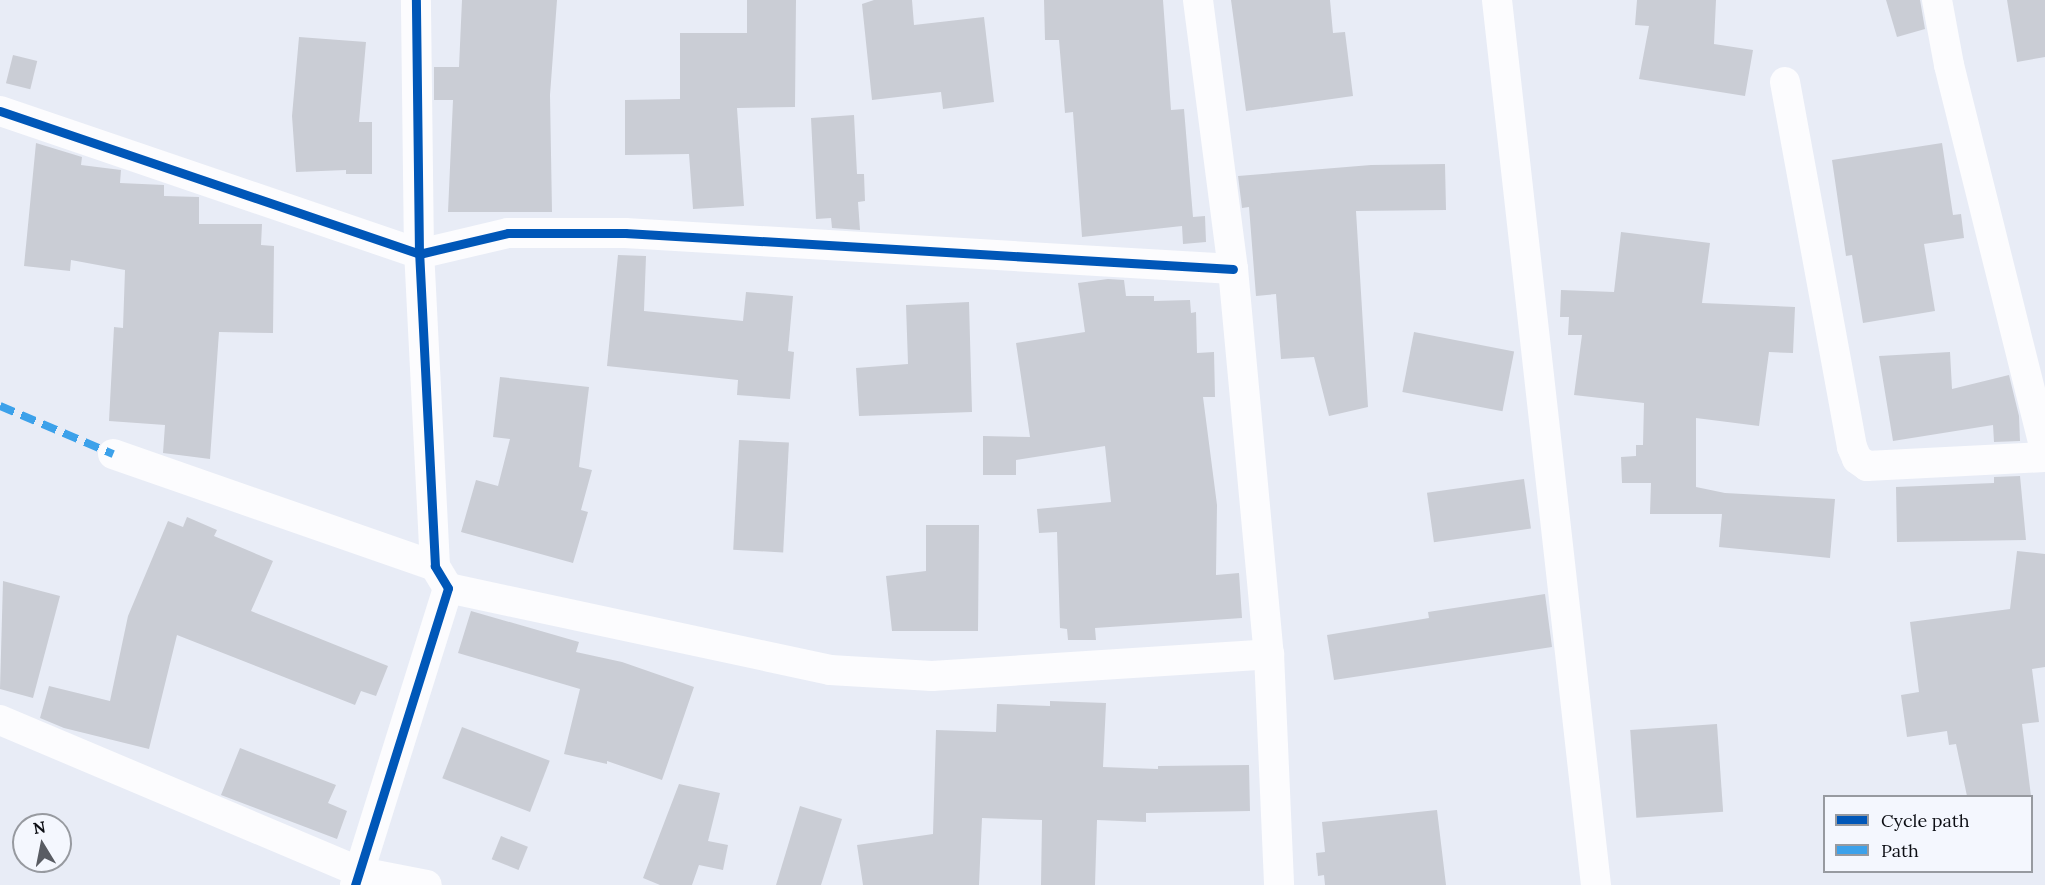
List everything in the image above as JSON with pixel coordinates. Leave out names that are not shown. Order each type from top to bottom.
[{"type":"street","points":[[358,878],[442,577],[419,254],[416,0]]},
{"type":"street","points":[[1198,0],[1233,268],[1269,654],[1279,885]]},
{"type":"street","points":[[1497,0],[1596,885]]},
{"type":"street","points":[[1937,0],[1949,64],[2045,449]]},
{"type":"street","points":[[1785,82],[1852,447],[1857,459],[1867,466],[2045,457]]},
{"type":"street","points":[[0,111],[419,254],[508,233],[625,232],[1233,268]]},
{"type":"street","points":[[113,454],[442,577],[830,670],[932,676],[1269,654]]},
{"type":"street","points":[[0,720],[358,878],[427,885]]},
{"type":"building","points":[[462,0],[557,0],[550,95],[552,212],[448,212],[453,100],[434,100],[434,67],[459,67]]},
{"type":"building","points":[[747,0],[796,0],[795,107],[737,108],[744,206],[693,209],[689,154],[625,155],[625,100],[680,99],[680,33],[747,33]]},
{"type":"building","points":[[874,0],[912,0],[914,25],[984,17],[994,102],[943,109],[941,92],[872,100],[862,4]]},
{"type":"building","points":[[1044,0],[1163,0],[1171,110],[1184,109],[1193,217],[1205,216],[1206,242],[1183,244],[1182,226],[1082,237],[1073,112],[1065,113],[1059,40],[1045,40]]},
{"type":"building","points":[[1231,0],[1330,0],[1333,33],[1345,32],[1353,96],[1246,111]]},
{"type":"building","points":[[1637,0],[1716,0],[1714,44],[1753,50],[1745,96],[1639,79],[1649,26],[1635,25]]},
{"type":"building","points":[[1886,0],[1920,0],[1925,29],[1897,37]]},
{"type":"building","points":[[2007,0],[2045,0],[2045,57],[2017,62]]},
{"type":"building","points":[[299,37],[366,42],[359,122],[372,122],[372,174],[346,174],[346,170],[296,172],[292,116]]},
{"type":"building","points":[[13,55],[37,61],[30,89],[6,83]]},
{"type":"building","points":[[854,115],[857,174],[864,174],[865,201],[858,202],[860,230],[832,228],[831,218],[816,219],[811,118]]},
{"type":"building","points":[[36,143],[82,157],[81,165],[121,170],[120,183],[164,185],[164,196],[199,197],[199,224],[262,224],[261,245],[274,246],[273,333],[219,332],[210,459],[163,453],[165,425],[109,421],[114,327],[123,328],[125,270],[71,260],[70,271],[24,266]]},
{"type":"building","points":[[1942,143],[1953,215],[1961,214],[1964,238],[1924,244],[1935,311],[1863,323],[1852,255],[1846,256],[1832,160]]},
{"type":"building","points":[[1445,164],[1446,210],[1356,211],[1368,407],[1329,416],[1314,357],[1281,359],[1276,294],[1256,296],[1249,207],[1242,208],[1238,176],[1371,165]]},
{"type":"building","points":[[1621,232],[1710,243],[1702,303],[1795,307],[1793,353],[1769,352],[1759,426],[1696,418],[1696,487],[1725,493],[1835,499],[1830,558],[1719,547],[1722,514],[1650,514],[1651,483],[1622,483],[1621,457],[1636,456],[1636,445],[1643,445],[1644,403],[1574,395],[1582,335],[1568,335],[1569,317],[1560,317],[1561,290],[1614,292]]},
{"type":"building","points":[[618,255],[646,256],[644,311],[743,321],[746,292],[793,296],[788,351],[794,352],[790,399],[737,395],[738,380],[607,366]]},
{"type":"building","points":[[1108,279],[1124,280],[1126,296],[1154,296],[1154,301],[1190,300],[1191,313],[1196,312],[1197,353],[1214,352],[1215,397],[1203,397],[1217,505],[1216,575],[1239,573],[1242,618],[1095,628],[1096,640],[1068,640],[1067,629],[1060,628],[1057,532],[1039,533],[1037,509],[1111,502],[1105,446],[1016,460],[1016,475],[983,475],[983,436],[1030,437],[1016,343],[1085,332],[1078,283]]},
{"type":"building","points":[[969,302],[972,412],[859,416],[856,368],[908,364],[906,305]]},
{"type":"building","points":[[1414,332],[1514,351],[1502,411],[1402,392]]},
{"type":"building","points":[[1950,352],[1952,389],[2009,375],[2019,416],[2020,441],[1994,442],[1993,425],[1893,441],[1879,356]]},
{"type":"building","points":[[500,377],[589,387],[579,467],[592,470],[581,510],[588,512],[573,563],[461,532],[476,480],[498,486],[510,439],[493,437]]},
{"type":"building","points":[[739,440],[789,443],[783,552],[733,550]]},
{"type":"building","points":[[2020,476],[2026,540],[1897,542],[1896,487],[1994,483],[1994,477]]},
{"type":"building","points":[[1524,479],[1531,529],[1434,542],[1427,493]]},
{"type":"building","points":[[187,517],[217,530],[214,536],[273,561],[251,611],[388,666],[376,696],[361,691],[355,705],[177,635],[149,749],[64,728],[40,718],[49,686],[110,701],[128,616],[168,521],[183,527]]},
{"type":"building","points":[[926,525],[979,525],[978,631],[892,631],[886,576],[926,571]]},
{"type":"building","points":[[2017,551],[2045,554],[2045,667],[2032,669],[2039,722],[2022,724],[2031,795],[1967,795],[1956,744],[1949,745],[1947,731],[1907,737],[1901,695],[1919,692],[1910,622],[2010,609]]},
{"type":"building","points":[[3,581],[60,596],[33,698],[0,689]]},
{"type":"building","points":[[1545,594],[1552,647],[1334,680],[1327,635],[1429,618],[1428,612]]},
{"type":"building","points":[[471,611],[579,642],[576,652],[622,662],[694,687],[662,780],[607,761],[607,764],[564,754],[580,689],[458,653]]},
{"type":"building","points":[[1050,701],[1106,703],[1103,767],[1158,769],[1158,766],[1249,765],[1250,811],[1146,813],[1146,822],[1097,820],[1095,885],[1041,885],[1042,820],[982,818],[979,885],[863,885],[857,845],[933,834],[936,730],[996,732],[997,704],[1050,706]]},
{"type":"building","points":[[1717,724],[1723,812],[1636,818],[1630,730]]},
{"type":"building","points":[[462,727],[550,761],[530,812],[442,778]]},
{"type":"building","points":[[240,748],[336,785],[328,803],[347,811],[337,839],[221,795]]},
{"type":"building","points":[[679,784],[720,793],[708,841],[728,845],[723,870],[699,865],[692,885],[660,885],[643,878]]},
{"type":"building","points":[[800,806],[842,819],[821,885],[776,885]]},
{"type":"building","points":[[1437,810],[1446,885],[1325,885],[1324,875],[1318,876],[1316,853],[1325,852],[1322,822]]},
{"type":"building","points":[[501,836],[528,847],[519,870],[492,859]]},
{"type":"marked path","points":[[0,406],[113,454]]},
{"type":"cycle path","points":[[355,885],[448,588],[435,566],[419,254],[416,0]]},
{"type":"cycle path","points":[[0,111],[419,254],[508,233],[625,233],[1233,269]]}]
